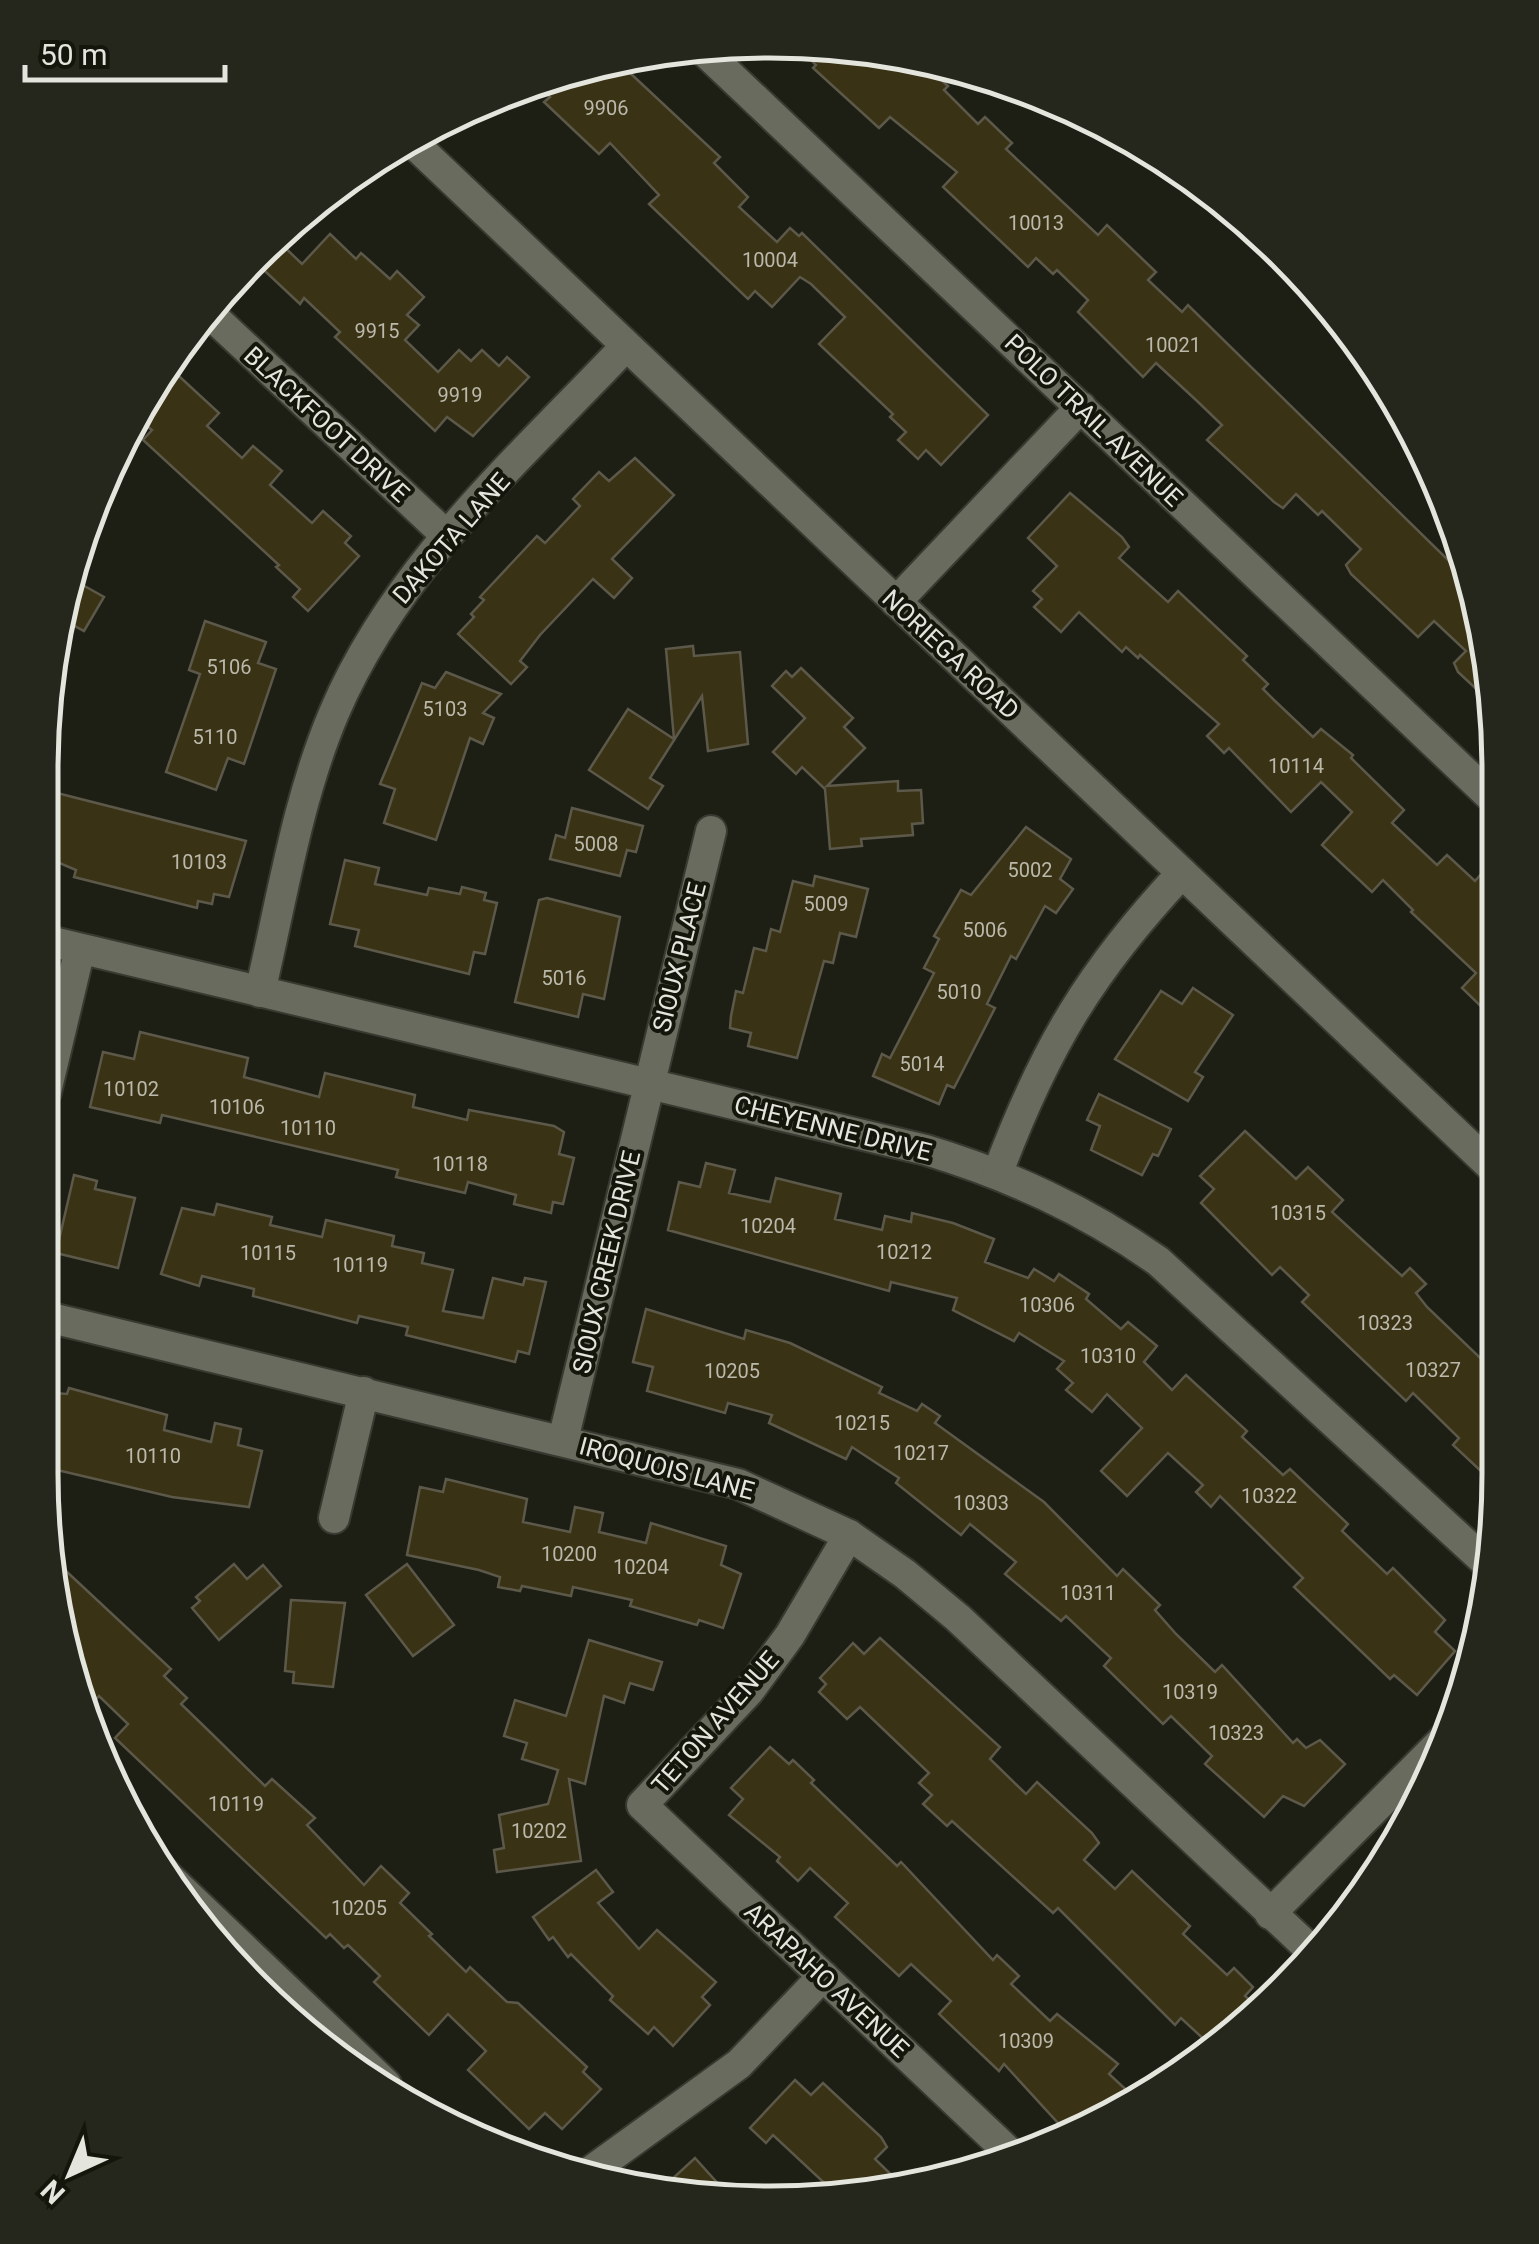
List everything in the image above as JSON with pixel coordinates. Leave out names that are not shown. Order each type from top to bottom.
[{"type":"street","name":"POLO TRAIL AVENUE","points":[[714,60],[1482,788]]},
{"type":"street","name":"NORIEGA ROAD","points":[[420,150],[1482,1158]]},
{"type":"street","name":"BLACKFOOT DRIVE","points":[[217,321],[446,536]]},
{"type":"street","name":"DAKOTA LANE","points":[[260,992],[312,774],[361,656],[400,594],[446,536],[626,346]]},
{"type":"street","points":[[896,602],[1081,408]]},
{"type":"street","name":"SIOUX PLACE","points":[[648,1084],[711,831]]},
{"type":"street","points":[[998,1172],[1044,1059],[1073,1005],[1108,955],[1182,873]]},
{"type":"street","name":"CHEYENNE DRIVE","points":[[58,944],[926,1150],[998,1172],[1081,1211],[1158,1260],[1476,1554]]},
{"type":"street","points":[[58,1042],[80,949]]},
{"type":"street","name":"SIOUX CREEK DRIVE","points":[[564,1440],[648,1084]]},
{"type":"street","name":"IROQUOIS LANE","points":[[58,1320],[738,1484],[849,1536],[906,1574],[958,1618],[1304,1945]]},
{"type":"street","points":[[334,1518],[364,1392]]},
{"type":"street","name":"TETON AVENUE","points":[[642,1805],[749,1691],[790,1635],[849,1536]]},
{"type":"street","points":[[1270,1914],[1419,1765]]},
{"type":"street","name":"ARAPAHO AVENUE","points":[[642,1805],[1003,2147]]},
{"type":"street","points":[[220,1927],[347,2047]]},
{"type":"street","points":[[600,2166],[739,2064],[823,1976]]},
{"type":"building","points":[[810,59],[940,79],[948,86],[944,90],[978,124],[985,117],[1012,143],[1006,149],[1098,235],[1107,225],[1156,272],[1148,280],[1182,312],[1188,305],[1450,562],[1468,631],[1476,689],[1454,663],[1466,651],[1434,621],[1418,637],[1351,574],[1346,565],[1361,549],[1322,511],[1318,515],[1296,494],[1283,508],[1274,502],[1207,440],[1222,425],[1196,400],[1156,363],[1143,377],[1078,312],[1088,300],[1057,270],[1053,274],[1036,258],[1028,267],[943,187],[957,172],[890,117],[879,128],[813,68],[816,65]]},
{"type":"building","points":[[629,72],[720,157],[714,163],[748,197],[739,207],[777,242],[790,228],[799,236],[802,233],[988,415],[941,465],[926,450],[918,459],[898,440],[906,432],[890,417],[893,414],[819,344],[845,317],[800,277],[772,307],[755,291],[748,299],[649,204],[659,195],[610,143],[599,154],[544,102],[550,97],[547,93]]},
{"type":"building","points":[[330,234],[356,259],[361,253],[390,279],[397,271],[424,297],[407,315],[419,325],[405,340],[438,372],[459,350],[471,361],[482,350],[499,366],[507,357],[529,377],[473,436],[447,417],[435,431],[335,337],[340,332],[304,298],[300,304],[263,269],[285,248],[302,264]]},
{"type":"building","points":[[177,374],[219,413],[207,426],[242,458],[253,446],[282,471],[270,485],[312,523],[323,511],[351,536],[345,543],[359,556],[308,611],[293,597],[300,589],[276,567],[279,565],[143,440],[152,430],[146,426]]},
{"type":"building","points":[[635,458],[674,495],[612,559],[632,578],[614,598],[593,579],[540,635],[520,661],[527,667],[511,684],[458,634],[474,617],[471,614],[484,600],[480,597],[537,536],[545,543],[580,506],[573,499],[599,472],[609,481]]},
{"type":"building","points":[[1070,493],[1122,537],[1129,547],[1119,558],[1168,602],[1178,591],[1247,656],[1243,660],[1268,684],[1263,689],[1313,737],[1321,729],[1353,755],[1351,758],[1404,810],[1392,823],[1437,865],[1447,855],[1475,881],[1482,873],[1482,1007],[1462,988],[1476,973],[1383,880],[1372,892],[1322,845],[1352,812],[1321,782],[1291,812],[1229,748],[1224,753],[1207,736],[1219,724],[1140,655],[1138,658],[1126,647],[1122,652],[1079,612],[1061,632],[1034,607],[1042,599],[1033,591],[1057,566],[1028,538]]},
{"type":"building","points":[[82,585],[104,597],[84,631],[72,625]]},
{"type":"building","points":[[205,621],[266,642],[258,663],[276,669],[244,764],[228,758],[216,790],[166,772],[200,674],[189,670]]},
{"type":"building","points":[[693,646],[694,656],[740,652],[748,744],[708,751],[702,696],[650,778],[663,786],[648,809],[589,770],[628,709],[674,739],[666,649]]},
{"type":"building","points":[[801,668],[853,718],[844,727],[865,748],[827,786],[898,781],[898,791],[921,790],[923,823],[912,824],[913,835],[861,839],[862,846],[830,849],[825,789],[802,767],[796,774],[773,752],[805,718],[772,686],[786,671],[792,677]]},
{"type":"building","points":[[446,672],[501,694],[483,713],[494,718],[483,744],[470,738],[436,840],[384,823],[395,789],[380,784],[422,683],[435,688]]},
{"type":"building","points":[[58,793],[246,841],[229,897],[214,894],[212,904],[198,901],[197,908],[74,877],[76,870],[58,862]]},
{"type":"building","points":[[572,808],[643,826],[636,852],[627,850],[620,876],[550,859],[556,835],[565,838]]},
{"type":"building","points":[[1026,827],[1071,859],[1060,879],[1073,889],[1056,913],[1045,906],[1016,959],[1011,956],[987,1004],[995,1008],[954,1088],[947,1085],[939,1104],[873,1076],[882,1054],[890,1058],[934,973],[924,968],[939,939],[934,936],[961,890],[971,895]]},
{"type":"building","points":[[345,860],[379,868],[375,884],[427,895],[429,888],[460,894],[462,887],[486,893],[484,900],[497,903],[485,954],[474,952],[469,974],[355,946],[359,930],[330,924]]},
{"type":"building","points":[[815,876],[868,889],[856,937],[840,933],[833,963],[824,961],[797,1058],[748,1046],[751,1033],[730,1028],[731,1016],[736,991],[743,993],[754,948],[766,951],[771,929],[780,932],[793,881],[813,886]]},
{"type":"building","points":[[547,898],[620,917],[604,999],[583,994],[578,1017],[515,1002],[539,900]]},
{"type":"building","points":[[1193,988],[1233,1015],[1195,1072],[1203,1077],[1188,1101],[1115,1059],[1161,991],[1182,1004]]},
{"type":"building","points":[[140,1032],[248,1058],[244,1077],[319,1097],[325,1073],[415,1095],[413,1107],[467,1120],[469,1110],[554,1126],[564,1132],[559,1154],[574,1158],[563,1204],[553,1202],[551,1213],[514,1204],[516,1195],[468,1182],[465,1193],[396,1177],[398,1170],[162,1115],[160,1123],[90,1107],[103,1052],[134,1059]]},
{"type":"building","points":[[1099,1094],[1171,1129],[1158,1156],[1153,1154],[1142,1175],[1091,1150],[1100,1126],[1087,1120]]},
{"type":"building","points":[[1245,1131],[1296,1179],[1308,1167],[1343,1200],[1332,1212],[1402,1276],[1410,1268],[1426,1284],[1416,1293],[1482,1360],[1482,1472],[1453,1445],[1459,1438],[1413,1393],[1406,1401],[1302,1302],[1309,1295],[1280,1267],[1272,1275],[1201,1203],[1214,1189],[1200,1176]]},
{"type":"building","points":[[706,1163],[735,1170],[729,1193],[770,1202],[776,1178],[841,1194],[835,1219],[882,1230],[885,1216],[911,1222],[912,1213],[953,1223],[994,1239],[985,1262],[1028,1278],[1034,1269],[1054,1281],[1059,1274],[1089,1294],[1086,1299],[1121,1329],[1128,1322],[1157,1346],[1144,1362],[1172,1390],[1186,1375],[1247,1431],[1242,1437],[1283,1475],[1290,1469],[1348,1524],[1342,1531],[1387,1574],[1393,1568],[1445,1620],[1435,1632],[1455,1651],[1417,1695],[1394,1675],[1390,1679],[1294,1587],[1303,1578],[1220,1496],[1211,1507],[1196,1492],[1203,1485],[1168,1453],[1127,1496],[1101,1471],[1142,1428],[1107,1394],[1092,1412],[1066,1390],[1073,1383],[1057,1369],[1064,1361],[1019,1333],[1014,1341],[953,1310],[957,1298],[891,1282],[889,1291],[668,1230],[679,1182],[700,1187]]},
{"type":"building","points":[[74,1175],[97,1181],[95,1189],[135,1198],[118,1268],[58,1253]]},
{"type":"building","points":[[217,1204],[272,1217],[270,1225],[322,1237],[326,1220],[394,1236],[392,1246],[424,1253],[422,1263],[453,1270],[443,1311],[483,1318],[493,1278],[523,1285],[525,1278],[546,1282],[529,1354],[518,1351],[515,1362],[406,1335],[408,1327],[359,1316],[357,1323],[253,1296],[254,1289],[202,1276],[199,1286],[161,1274],[182,1208],[214,1215]]},
{"type":"building","points":[[646,1309],[744,1339],[746,1330],[790,1343],[882,1387],[879,1393],[917,1411],[922,1404],[940,1416],[935,1423],[1044,1502],[1117,1576],[1123,1569],[1160,1605],[1155,1610],[1176,1634],[1215,1672],[1222,1665],[1293,1743],[1297,1739],[1306,1748],[1320,1740],[1345,1764],[1304,1806],[1283,1796],[1264,1817],[1205,1764],[1212,1756],[1171,1716],[1163,1724],[1104,1666],[1111,1658],[1066,1616],[1061,1621],[1005,1574],[1016,1562],[970,1524],[961,1535],[896,1483],[899,1478],[852,1447],[846,1459],[769,1423],[772,1415],[728,1403],[725,1413],[647,1391],[653,1367],[633,1362]]},
{"type":"building","points":[[69,1388],[167,1415],[164,1430],[211,1442],[215,1423],[241,1429],[238,1445],[262,1451],[249,1507],[172,1497],[58,1470],[58,1393],[67,1394]]},
{"type":"building","points":[[446,1479],[527,1499],[523,1522],[570,1532],[575,1507],[603,1513],[599,1532],[646,1543],[651,1523],[726,1546],[721,1565],[741,1574],[723,1628],[699,1620],[697,1625],[630,1606],[632,1600],[573,1587],[571,1596],[522,1586],[520,1591],[498,1587],[500,1577],[407,1555],[420,1487],[443,1492]]},
{"type":"building","points":[[234,1564],[247,1579],[263,1565],[281,1586],[219,1640],[192,1608],[200,1601],[196,1597]]},
{"type":"building","points":[[407,1564],[454,1625],[413,1656],[366,1595]]},
{"type":"building","points":[[64,1569],[171,1669],[164,1676],[187,1698],[181,1704],[265,1786],[272,1779],[315,1818],[307,1825],[364,1885],[381,1866],[409,1893],[400,1903],[432,1934],[429,1936],[466,1972],[470,1967],[507,2002],[518,2003],[587,2067],[583,2072],[601,2089],[562,2129],[545,2113],[529,2129],[468,2070],[486,2051],[448,2014],[429,2035],[374,1982],[380,1976],[348,1945],[344,1948],[330,1934],[326,1938],[115,1738],[128,1724],[99,1696],[94,1701],[71,1613]]},
{"type":"building","points":[[291,1600],[345,1603],[333,1687],[293,1683],[294,1672],[285,1671]]},
{"type":"building","points":[[880,1638],[1000,1747],[990,1759],[1026,1794],[1037,1782],[1092,1833],[1099,1843],[1084,1860],[1115,1889],[1132,1871],[1190,1926],[1183,1934],[1227,1975],[1234,1968],[1253,1987],[1245,1996],[1249,2000],[1203,2039],[1181,2018],[1175,2025],[1058,1908],[1053,1913],[952,1821],[947,1826],[923,1804],[932,1795],[919,1783],[929,1773],[860,1707],[847,1719],[819,1692],[826,1684],[820,1678],[853,1643],[864,1654]]},
{"type":"building","points":[[589,1640],[662,1662],[653,1690],[630,1683],[624,1703],[604,1696],[585,1784],[569,1779],[581,1861],[497,1872],[494,1850],[504,1848],[499,1815],[548,1804],[558,1770],[522,1759],[527,1743],[504,1736],[515,1700],[566,1716]]},
{"type":"building","points":[[770,1747],[789,1764],[793,1760],[814,1780],[811,1783],[897,1866],[901,1862],[993,1960],[997,1955],[1019,1976],[1011,1984],[1050,2021],[1057,2014],[1118,2064],[1109,2074],[1127,2090],[1059,2124],[1004,2064],[999,2071],[939,2014],[951,2001],[911,1964],[899,1976],[835,1917],[848,1903],[810,1868],[798,1881],[777,1861],[780,1857],[729,1815],[743,1799],[731,1788]]},
{"type":"building","points":[[596,1870],[613,1892],[598,1903],[639,1949],[657,1930],[716,1982],[702,1997],[710,2005],[673,2046],[654,2027],[648,2034],[610,2000],[613,1996],[571,1954],[568,1957],[553,1937],[549,1940],[533,1917]]},
{"type":"building","points":[[795,2080],[811,2095],[823,2083],[881,2137],[887,2147],[875,2159],[892,2175],[825,2184],[773,2135],[766,2143],[750,2128]]},
{"type":"building","points":[[695,2158],[719,2185],[677,2180],[672,2179]]}]
